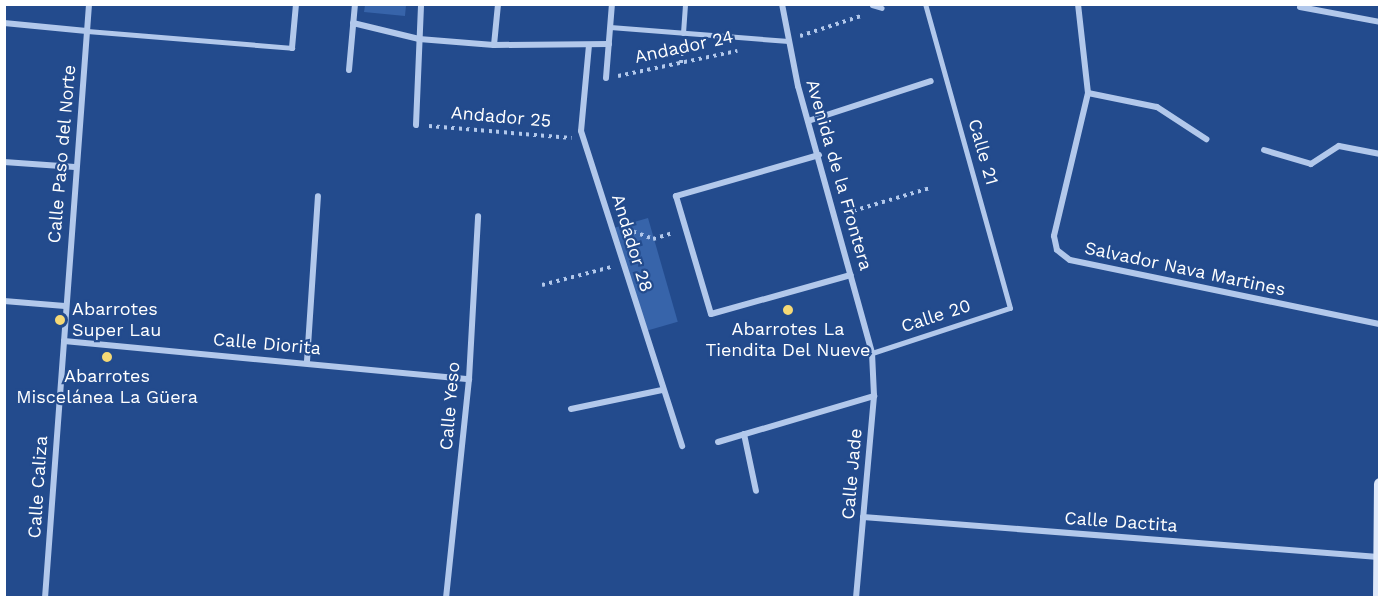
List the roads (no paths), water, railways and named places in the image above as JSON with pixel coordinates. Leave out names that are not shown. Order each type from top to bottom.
[{"type":"main road","points":[[1379,597],[1380,484]]},
{"type":"street","name":"Calle Paso del Norte","points":[[65,306],[88,4]]},
{"type":"street","points":[[4,23],[292,48],[296,4]]},
{"type":"street","points":[[349,70],[355,4]]},
{"type":"street","points":[[416,125],[421,4]]},
{"type":"street","points":[[494,45],[498,4]]},
{"type":"street","points":[[606,78],[612,4]]},
{"type":"street","points":[[683,33],[685,4]]},
{"type":"street","name":"Avenida de la Frontera","points":[[782,4],[788,41],[808,121],[836,215],[872,353]]},
{"type":"street","points":[[872,4],[882,8]]},
{"type":"street","name":"Calle 21","points":[[926,4],[1010,308]]},
{"type":"street","name":"Salvador Nava Martines","points":[[1078,4],[1088,93],[1054,236],[1057,250],[1070,260],[1380,324]]},
{"type":"street","points":[[1300,7],[1380,22]]},
{"type":"street","name":"Andador 24","points":[[353,23],[419,39],[494,45],[609,44]]},
{"type":"street","name":"Andador 24","points":[[610,27],[788,41]]},
{"type":"street","name":"Andador 28","points":[[589,45],[581,131],[662,390],[682,446]]},
{"type":"street","points":[[808,121],[931,81]]},
{"type":"street","points":[[1088,93],[1157,107],[1206,139]]},
{"type":"street","points":[[1264,150],[1311,164],[1339,146],[1380,154]]},
{"type":"street","points":[[819,155],[676,196],[711,314],[851,275]]},
{"type":"street","points":[[4,162],[75,167]]},
{"type":"street","points":[[307,361],[318,195]]},
{"type":"street","name":"Calle Yeso","points":[[446,597],[469,379],[478,216]]},
{"type":"street","points":[[4,301],[65,306]]},
{"type":"street","name":"Calle Caliza","points":[[45,597],[65,306]]},
{"type":"street","name":"Calle 20","points":[[872,353],[1010,308]]},
{"type":"street","name":"Calle Diorita","points":[[64,341],[307,361],[469,379]]},
{"type":"street","name":"Calle Jade","points":[[856,597],[874,396],[872,353]]},
{"type":"street","points":[[571,409],[662,390]]},
{"type":"street","points":[[718,441],[874,396]]},
{"type":"street","points":[[744,434],[756,491]]},
{"type":"street","name":"Calle Dactita","points":[[863,517],[1378,558]]},
{"type":"place","name":"Abarrotes La Tiendita Del Nueve","points":[[788,310]]},
{"type":"place","name":"Abarrotes Super Lau","points":[[60,320]]},
{"type":"place","name":"Abarrotes Miscelánea La Güera","points":[[107,357]]}]
